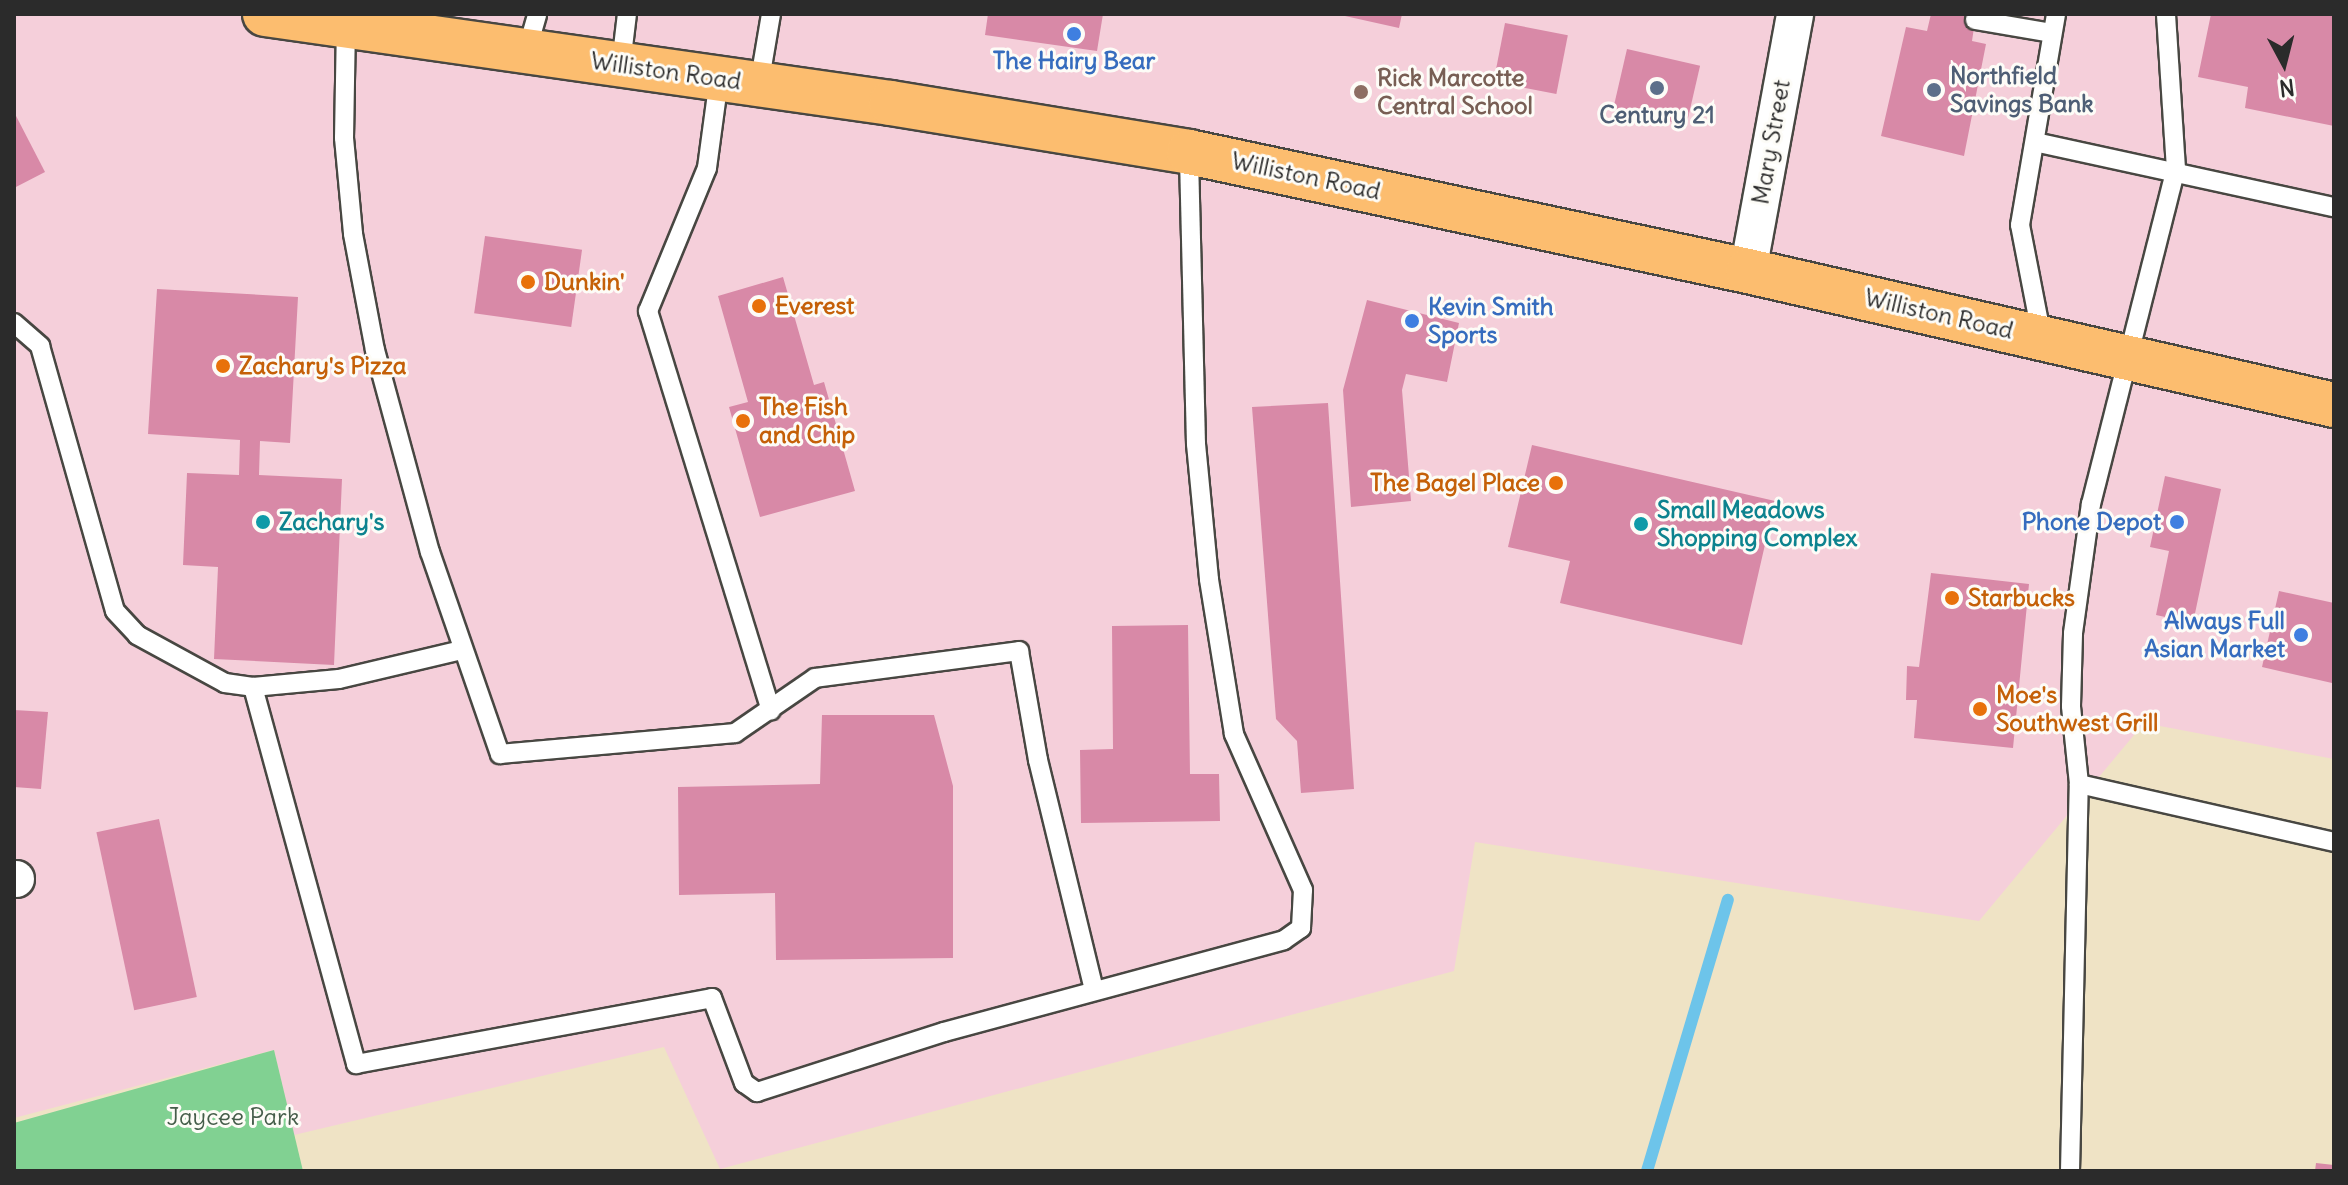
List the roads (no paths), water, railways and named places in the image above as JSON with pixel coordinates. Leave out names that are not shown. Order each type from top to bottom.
[{"type":"main road","name":"Williston Road","points":[[271,14],[346,24],[532,32],[621,64],[1189,152],[1748,271],[2334,405]]},
{"type":"street","name":"Mary Street","points":[[1748,271],[1795,14]]},
{"type":"lane","points":[[621,64],[627,14]]},
{"type":"lane","points":[[771,14],[739,82],[648,311],[771,710]]},
{"type":"lane","points":[[2042,338],[2020,225],[2056,14]]},
{"type":"lane","points":[[2070,1171],[2079,784],[2071,706],[2073,633],[2091,504],[2176,169],[2166,14]]},
{"type":"lane","points":[[1975,20],[2051,33]]},
{"type":"lane","points":[[346,24],[344,138],[353,234],[398,441],[462,650],[500,754],[735,733],[815,678],[1019,651],[1045,789],[1094,990]]},
{"type":"lane","points":[[2035,142],[2176,169],[2334,207]]},
{"type":"lane","points":[[253,687],[356,1064],[712,998],[744,1083],[757,1092],[1094,990],[1284,940],[1301,928],[1303,890],[1226,710],[1196,444],[1189,152]]},
{"type":"lane","points":[[14,323],[40,346],[115,611],[137,635],[225,683],[253,687],[339,679],[462,650]]},
{"type":"lane","points":[[2079,784],[2334,842]]},
{"type":"waterway","points":[[1647,1171],[1728,900]]},
{"type":"place","name":"The Hairy Bear","points":[[1074,34]]},
{"type":"place","name":"Century 21","points":[[1657,88]]},
{"type":"place","name":"Northfield Savings Bank","points":[[1934,90]]},
{"type":"place","name":"Rick Marcotte Central School","points":[[1361,92]]},
{"type":"place","name":"Dunkin'","points":[[528,282]]},
{"type":"place","name":"Everest","points":[[759,306]]},
{"type":"place","name":"Kevin Smith Sports","points":[[1412,321]]},
{"type":"place","name":"Zachary's Pizza","points":[[223,366]]},
{"type":"place","name":"The Fish and Chip","points":[[743,421]]},
{"type":"place","name":"The Bagel Place","points":[[1556,483]]},
{"type":"place","name":"Zachary's","points":[[263,522]]},
{"type":"place","name":"Phone Depot","points":[[2177,522]]},
{"type":"place","name":"Small Meadows Shopping Complex","points":[[1641,524]]},
{"type":"place","name":"Starbucks","points":[[1952,598]]},
{"type":"place","name":"Always Full Asian Market","points":[[2301,635]]},
{"type":"place","name":"Moe's Southwest Grill","points":[[1980,709]]},
{"type":"park label","name":"Jaycee Park","points":[[233,1117]]}]
